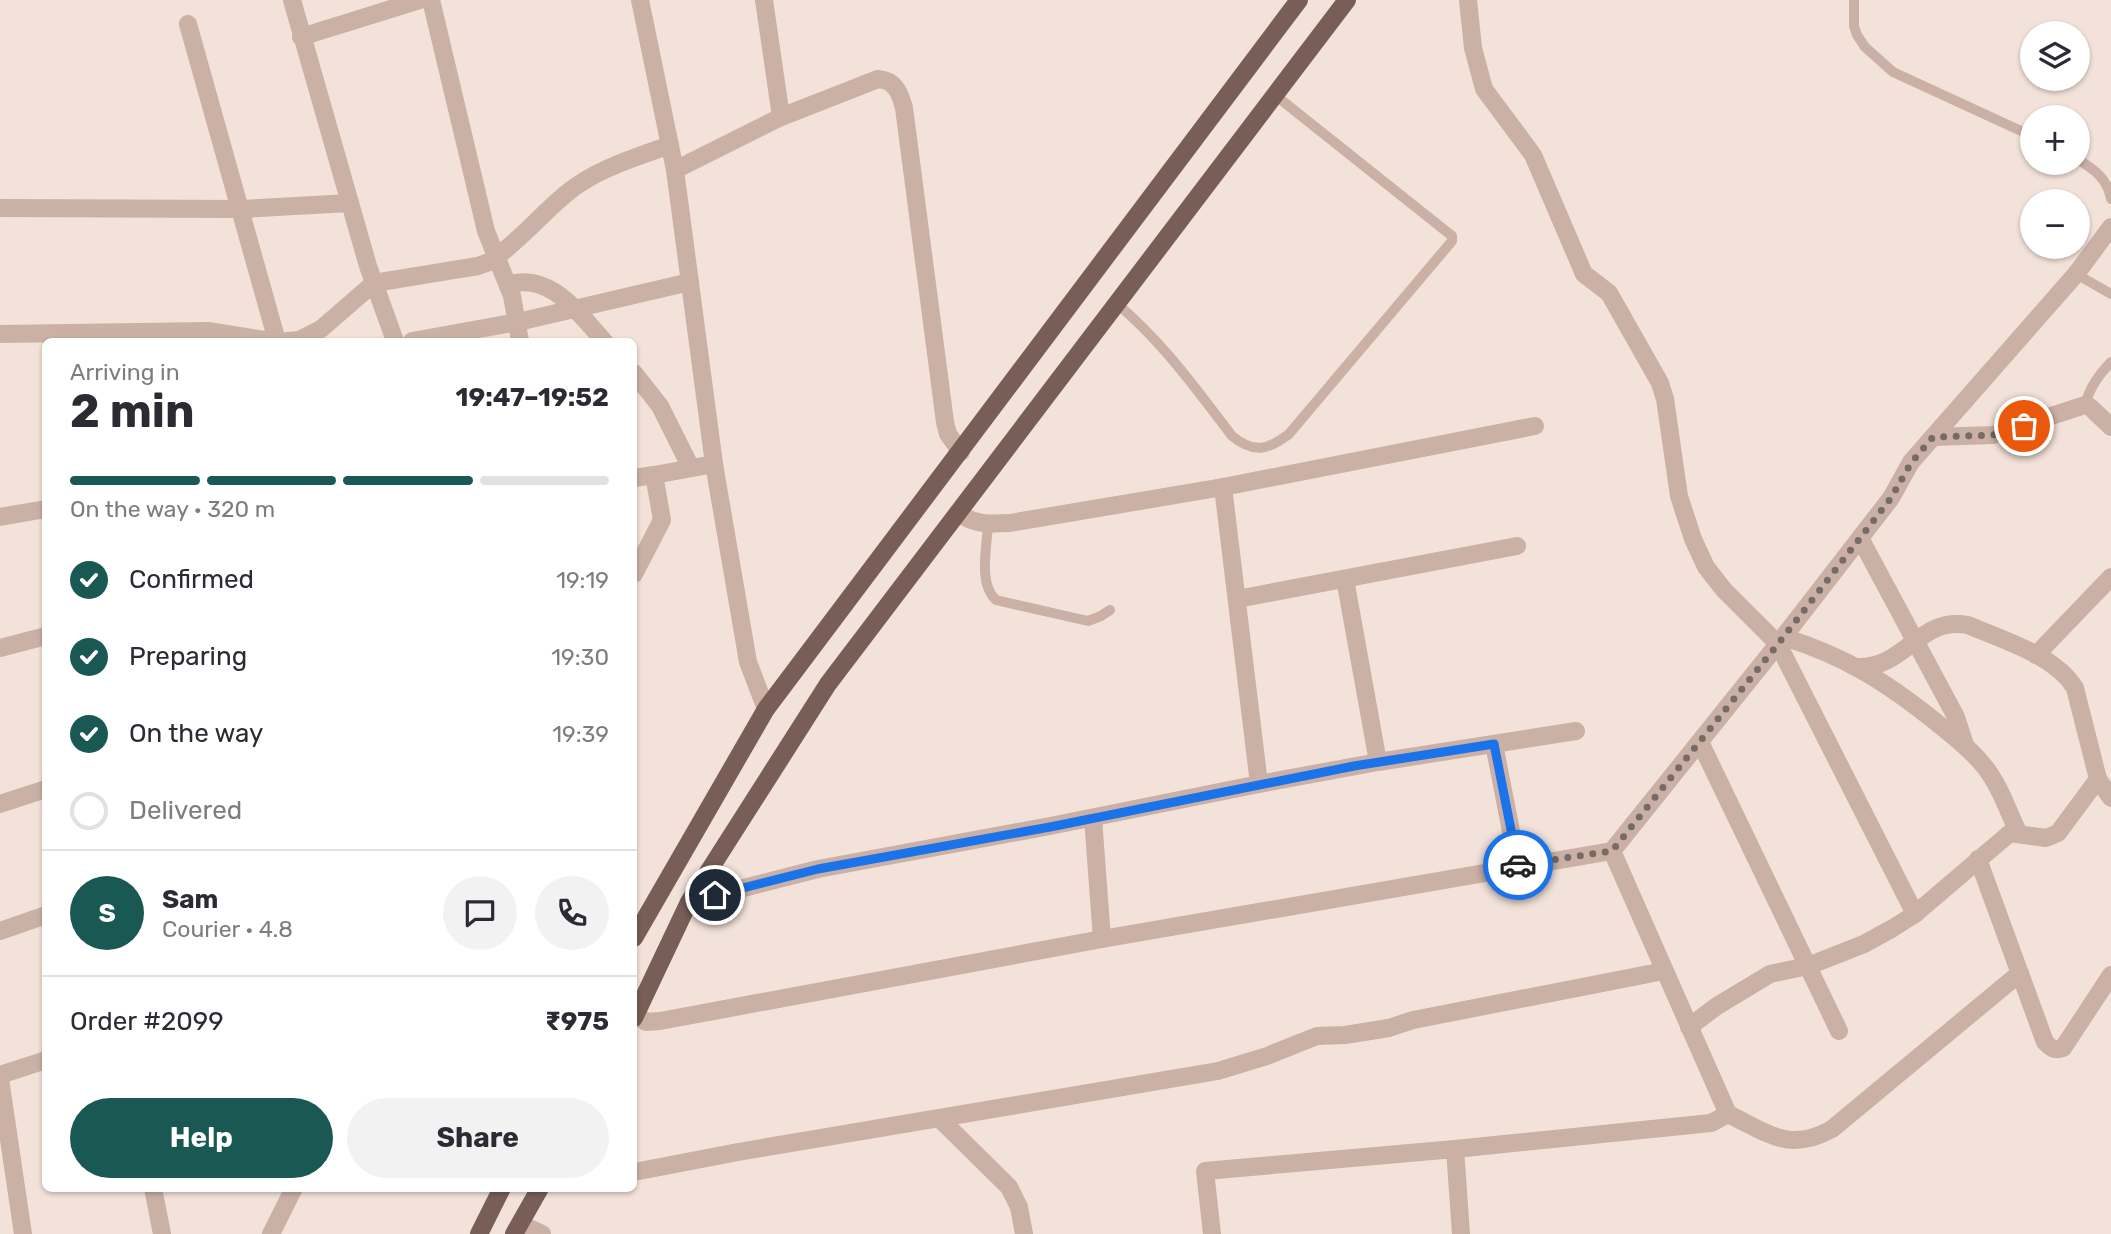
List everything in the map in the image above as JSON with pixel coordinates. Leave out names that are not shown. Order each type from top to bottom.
[{"type":"main road","points":[[637,933],[766,709],[1299,0]]},
{"type":"main road","points":[[637,1010],[689,902],[828,684],[1347,0]]},
{"type":"main road","points":[[479,1234],[500,1192]]},
{"type":"main road","points":[[517,1229],[540,1192]]},
{"type":"street","points":[[292,0],[349,203],[394,338]]},
{"type":"street","points":[[301,37],[420,0]]},
{"type":"street","points":[[431,0],[486,231],[508,285],[520,338]]},
{"type":"street","points":[[640,0],[675,170],[715,464],[748,662],[766,709]]},
{"type":"street","points":[[764,0],[780,117]]},
{"type":"street","points":[[1468,0],[1473,48],[1484,89],[1533,155],[1584,274],[1609,293],[1660,383],[1679,496],[1706,567],[1724,590],[1780,641],[1915,914]]},
{"type":"street","points":[[188,24],[276,338]]},
{"type":"street","points":[[675,170],[780,117],[878,79],[895,85],[901,97],[944,422],[961,452]]},
{"type":"street","points":[[303,338],[321,329],[374,283],[478,266],[496,257],[587,178],[611,166],[670,145]]},
{"type":"street","points":[[0,208],[242,209],[349,203]]},
{"type":"street","points":[[637,1018],[646,1022],[660,1021],[1102,939],[1612,851],[1891,498],[1911,463],[2076,274],[2111,227]]},
{"type":"street","points":[[508,285],[528,281],[538,283],[567,301],[601,338]]},
{"type":"street","points":[[428,338],[575,309],[690,282]]},
{"type":"street","points":[[0,334],[166,337],[208,331],[252,338]]},
{"type":"street","points":[[637,377],[660,406],[691,468]]},
{"type":"street","points":[[1933,437],[1993,435],[2085,405],[2111,427]]},
{"type":"street","points":[[958,513],[971,522],[988,524],[1223,487],[1535,426]]},
{"type":"street","points":[[637,478],[715,464]]},
{"type":"street","points":[[637,568],[663,520],[654,475]]},
{"type":"street","points":[[1223,487],[1259,784]]},
{"type":"street","points":[[0,517],[42,510]]},
{"type":"street","points":[[1860,538],[1956,717],[1965,745]]},
{"type":"street","points":[[1237,600],[1517,546]]},
{"type":"street","points":[[2036,655],[2111,577]]},
{"type":"street","points":[[1345,579],[1378,762]]},
{"type":"street","points":[[1689,1027],[1717,1006],[1770,974],[1808,966],[1864,944],[1915,914],[2010,833],[2046,838],[2058,833],[2107,790],[2075,688],[2056,666],[2036,655],[1968,625],[1956,623],[1933,628],[1895,657],[1881,664],[1859,667]]},
{"type":"street","points":[[0,648],[42,637]]},
{"type":"street","points":[[1780,641],[1818,648],[1859,667],[1920,709],[1965,745],[1986,768],[2018,832]]},
{"type":"street","points":[[689,902],[818,869],[1378,762],[1576,731]]},
{"type":"street","points":[[1700,742],[1839,1031]]},
{"type":"street","points":[[1494,744],[1518,867]]},
{"type":"street","points":[[0,804],[42,790]]},
{"type":"street","points":[[1093,818],[1102,939]]},
{"type":"street","points":[[1612,851],[1728,1114],[1780,1139],[1795,1141],[1832,1129],[2020,973]]},
{"type":"street","points":[[1978,859],[2045,1042],[2051,1048],[2063,1048],[2111,975]]},
{"type":"street","points":[[0,930],[42,916]]},
{"type":"street","points":[[637,1171],[1218,1071],[1267,1056],[1317,1036],[1389,1028],[1413,1020],[1664,971]]},
{"type":"street","points":[[23,1234],[0,1077],[42,1061]]},
{"type":"street","points":[[1212,1234],[1205,1171],[1711,1123],[1728,1114]]},
{"type":"street","points":[[939,1118],[1000,1175],[1009,1187],[1019,1207],[1024,1234]]},
{"type":"street","points":[[1455,1149],[1461,1234]]},
{"type":"street","points":[[154,1192],[162,1234]]},
{"type":"street","points":[[271,1234],[288,1193]]},
{"type":"street","points":[[517,1229],[542,1234]]},
{"type":"lane","points":[[1854,0],[1854,26],[1857,35],[1865,47],[1893,72],[2020,130]]},
{"type":"lane","points":[[1116,303],[1168,353],[1232,436],[1243,445],[1267,447],[1289,434],[1452,241],[1452,236],[1275,94]]},
{"type":"lane","points":[[2090,167],[2104,181],[2111,200]]},
{"type":"lane","points":[[2076,274],[2111,294]]},
{"type":"lane","points":[[2085,405],[2096,377],[2111,362]]},
{"type":"lane","points":[[988,524],[986,583],[989,594],[996,600],[1088,621],[1110,610]]},
{"type":"way so far","points":[[1518,865],[1612,851],[1778,644],[1891,498],[1911,463],[1933,437],[1993,435],[2024,426]]},
{"type":"route","points":[[715,895],[818,869],[1050,827],[1354,766],[1494,744],[1518,865]]}]
